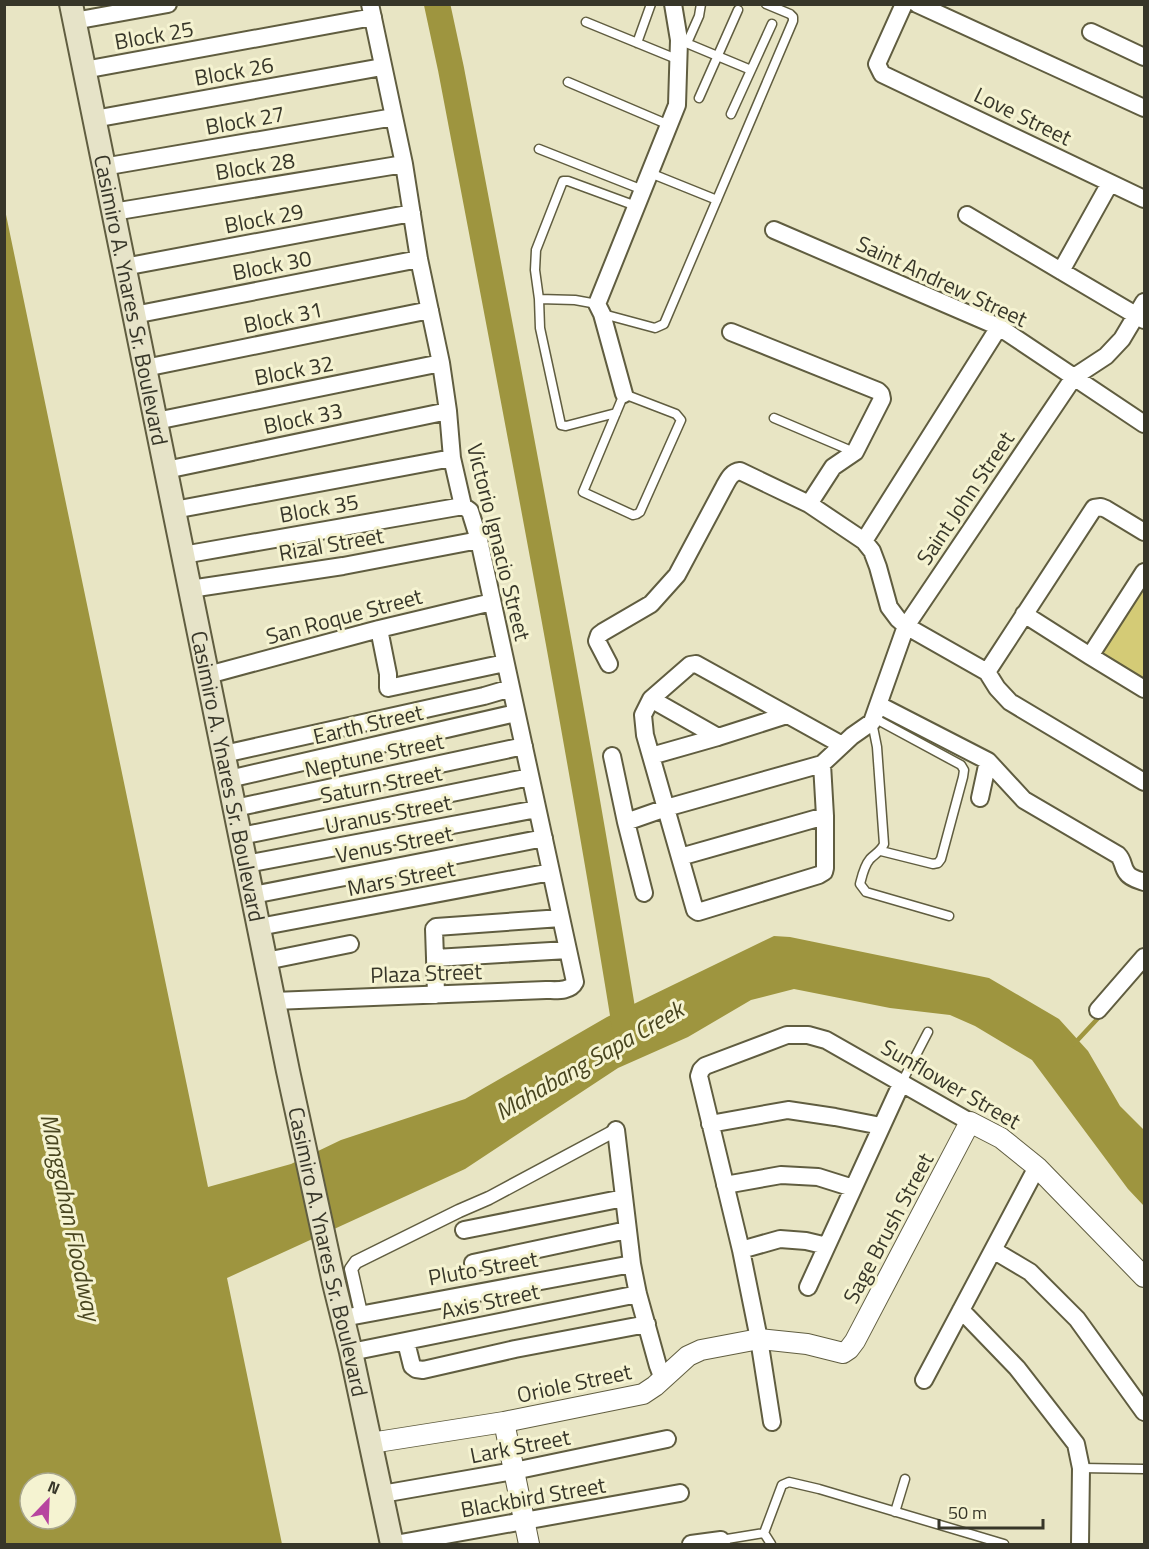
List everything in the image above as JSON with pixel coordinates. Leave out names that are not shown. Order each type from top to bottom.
[{"type":"main road","name":"Casimiro A. Ynares Sr. Boulevard","points":[[73,13],[333,1280],[352,1316],[351,1352],[393,1545]]},
{"type":"street","points":[[73,13],[168,4]]},
{"type":"street","points":[[624,394],[600,309],[636,206],[677,105],[679,60],[683,42],[673,4]]},
{"type":"street","name":"Love Street","points":[[904,4],[876,64],[882,74],[1144,199]]},
{"type":"street","points":[[917,4],[1144,108]]},
{"type":"street","name":"Victorio Ignacio Street","points":[[372,11],[404,164],[419,259],[441,363],[452,458],[464,506],[470,511],[479,540],[575,982]]},
{"type":"street","name":"Block 25","points":[[84,70],[372,11]]},
{"type":"street","points":[[1091,32],[1144,57]]},
{"type":"street","name":"Block 26","points":[[94,119],[382,66]]},
{"type":"street","name":"Block 27","points":[[103,167],[394,117]]},
{"type":"street","name":"Block 28","points":[[113,212],[404,164]]},
{"type":"street","points":[[1061,271],[1110,183]]},
{"type":"street","name":"Block 29","points":[[124,267],[412,213]]},
{"type":"street","points":[[967,215],[1061,271],[1142,312]]},
{"type":"street","name":"Saint Andrew Street","points":[[774,230],[999,327],[1144,424]]},
{"type":"street","name":"Block 30","points":[[134,315],[419,259]]},
{"type":"street","name":"Block 31","points":[[145,368],[430,310]]},
{"type":"street","name":"Saint John Street","points":[[875,715],[906,626],[1074,377],[1106,356],[1142,312]]},
{"type":"street","points":[[864,541],[999,327]]},
{"type":"street","points":[[731,332],[881,394],[882,399],[855,452],[833,467],[809,504]]},
{"type":"street","name":"Block 32","points":[[156,421],[441,363]]},
{"type":"street","name":"Block 33","points":[[166,470],[448,411]]},
{"type":"street","points":[[174,510],[452,458]]},
{"type":"street","points":[[609,664],[597,641],[599,635],[651,604],[676,575],[732,474],[740,471],[809,504],[864,541],[872,551],[889,607],[906,626],[987,672],[1010,702],[1144,782]]},
{"type":"street","name":"Block 35","points":[[183,555],[464,506]]},
{"type":"street","points":[[987,672],[1094,508],[1106,509],[1144,532]]},
{"type":"street","name":"Rizal Street","points":[[190,589],[343,566],[479,540]]},
{"type":"street","points":[[1090,656],[1144,572]]},
{"type":"street","name":"San Roque Street","points":[[208,675],[379,629],[492,602]]},
{"type":"street","points":[[1024,614],[1144,689]]},
{"type":"street","points":[[379,629],[388,674],[388,688],[505,663]]},
{"type":"street","points":[[822,765],[825,816],[824,872],[698,912],[695,910],[645,735],[643,716],[651,699],[690,665],[696,664],[787,715],[847,741]]},
{"type":"street","points":[[224,754],[511,688]]},
{"type":"street","points":[[651,699],[718,737]]},
{"type":"street","name":"Earth Street","points":[[229,779],[516,713]]},
{"type":"street","points":[[651,756],[787,715]]},
{"type":"street","points":[[627,822],[666,808],[822,765],[875,715],[988,761],[1023,800],[1118,855],[1123,860],[1127,873],[1144,882]]},
{"type":"street","name":"Neptune Street","points":[[235,808],[524,746]]},
{"type":"street","points":[[612,756],[644,893]]},
{"type":"street","points":[[980,798],[988,761]]},
{"type":"street","name":"Saturn Street","points":[[241,836],[530,777]]},
{"type":"street","name":"Uranus Street","points":[[246,864],[537,809]]},
{"type":"street","points":[[680,857],[825,816]]},
{"type":"street","name":"Venus Street","points":[[253,895],[544,838]]},
{"type":"street","name":"Mars Street","points":[[259,927],[551,873]]},
{"type":"street","points":[[436,995],[434,929],[436,927],[561,918]]},
{"type":"street","points":[[266,961],[350,944]]},
{"type":"street","points":[[435,958],[568,950]]},
{"type":"street","points":[[1098,1010],[1144,957]]},
{"type":"street","name":"Plaza Street","points":[[274,1001],[570,989],[575,982]]},
{"type":"street","name":"Sunflower Street","points":[[710,1125],[699,1076],[705,1066],[788,1035],[808,1035],[825,1040],[1001,1138],[1037,1167],[1144,1277]]},
{"type":"street","points":[[808,1287],[902,1082]]},
{"type":"street","points":[[772,1422],[759,1339],[741,1250],[710,1125],[788,1110],[881,1126]]},
{"type":"street","name":"Sage Brush Street","points":[[843,1353],[855,1341],[970,1122]]},
{"type":"street","points":[[352,1316],[351,1269],[356,1262],[489,1198],[616,1130],[632,1263],[638,1294],[663,1379]]},
{"type":"street","points":[[924,1380],[1037,1167]]},
{"type":"street","points":[[724,1185],[781,1174],[818,1177],[853,1188]]},
{"type":"street","points":[[464,1230],[624,1198]]},
{"type":"street","points":[[473,1263],[627,1230]]},
{"type":"street","points":[[741,1250],[780,1239],[806,1241],[827,1246]]},
{"type":"street","points":[[993,1250],[1030,1272],[1077,1319],[1144,1412]]},
{"type":"street","name":"Pluto Street","points":[[352,1316],[632,1263]]},
{"type":"street","name":"Axis Street","points":[[351,1352],[638,1294]]},
{"type":"street","points":[[961,1310],[1017,1368],[1076,1444],[1081,1468],[1080,1545]]},
{"type":"street","points":[[405,1342],[411,1366],[423,1370],[515,1349],[647,1324]]},
{"type":"street","name":"Oriole Street","points":[[371,1443],[504,1422],[643,1394],[688,1356],[701,1350],[759,1339],[807,1344],[843,1353]]},
{"type":"street","points":[[504,1422],[529,1545]]},
{"type":"street","name":"Lark Street","points":[[382,1494],[514,1471],[667,1439]]},
{"type":"street","name":"Blackbird Street","points":[[393,1545],[680,1493]]},
{"type":"street","points":[[691,1545],[722,1542]]},
{"type":"lane","points":[[637,43],[651,4]]},
{"type":"lane","points":[[701,4],[699,16],[683,42],[751,70]]},
{"type":"lane","points":[[539,299],[575,300],[655,328],[664,324],[793,21],[790,14],[766,4]]},
{"type":"lane","points":[[699,98],[738,10]]},
{"type":"lane","points":[[586,22],[679,60]]},
{"type":"lane","points":[[731,114],[772,24]]},
{"type":"lane","points":[[568,82],[669,125]]},
{"type":"lane","points":[[539,149],[643,190]]},
{"type":"lane","points":[[650,173],[717,200]]},
{"type":"lane","points":[[616,412],[566,426],[561,425],[540,328],[535,270],[536,250],[563,181],[636,206]]},
{"type":"lane","points":[[624,394],[676,414],[681,420],[640,512],[637,514],[583,492],[624,394]]},
{"type":"lane","points":[[774,418],[855,452]]},
{"type":"lane","points":[[875,715],[961,765],[963,770],[941,859],[938,863],[933,864],[881,851]]},
{"type":"lane","points":[[875,715],[884,844],[881,851],[869,860],[863,870],[860,884],[866,892],[949,916]]},
{"type":"lane","points":[[902,1082],[928,1032]]},
{"type":"lane","points":[[1081,1468],[1144,1469]]},
{"type":"lane","points":[[895,1512],[905,1479]]},
{"type":"lane","points":[[764,1533],[785,1482],[819,1489],[1004,1545]]},
{"type":"lane","points":[[722,1542],[764,1533]]},
{"type":"lane","points":[[764,1533],[771,1545]]},
{"type":"shaded area","points":[[1139,589],[1144,593],[1144,682],[1098,654]]},
{"type":"water","points":[[4,205],[208,1187],[291,1164],[341,1140],[465,1099],[607,1017],[774,936],[790,937],[989,978],[1059,1019],[1088,1051],[1120,1106],[1144,1130],[1144,1206],[1128,1189],[1032,1060],[975,1026],[950,1015],[890,1008],[794,989],[751,1000],[688,1037],[618,1068],[465,1169],[227,1278],[282,1544],[5,1544]]},
{"type":"waterway","name":"Mahabang Sapa Creek","points":[[437,4],[542,550],[626,1033]]},
{"type":"waterway","points":[[1074,1044],[1101,1015]]},
{"type":"water label","name":"Manggahan Floodway","points":[[71,1217]]}]
